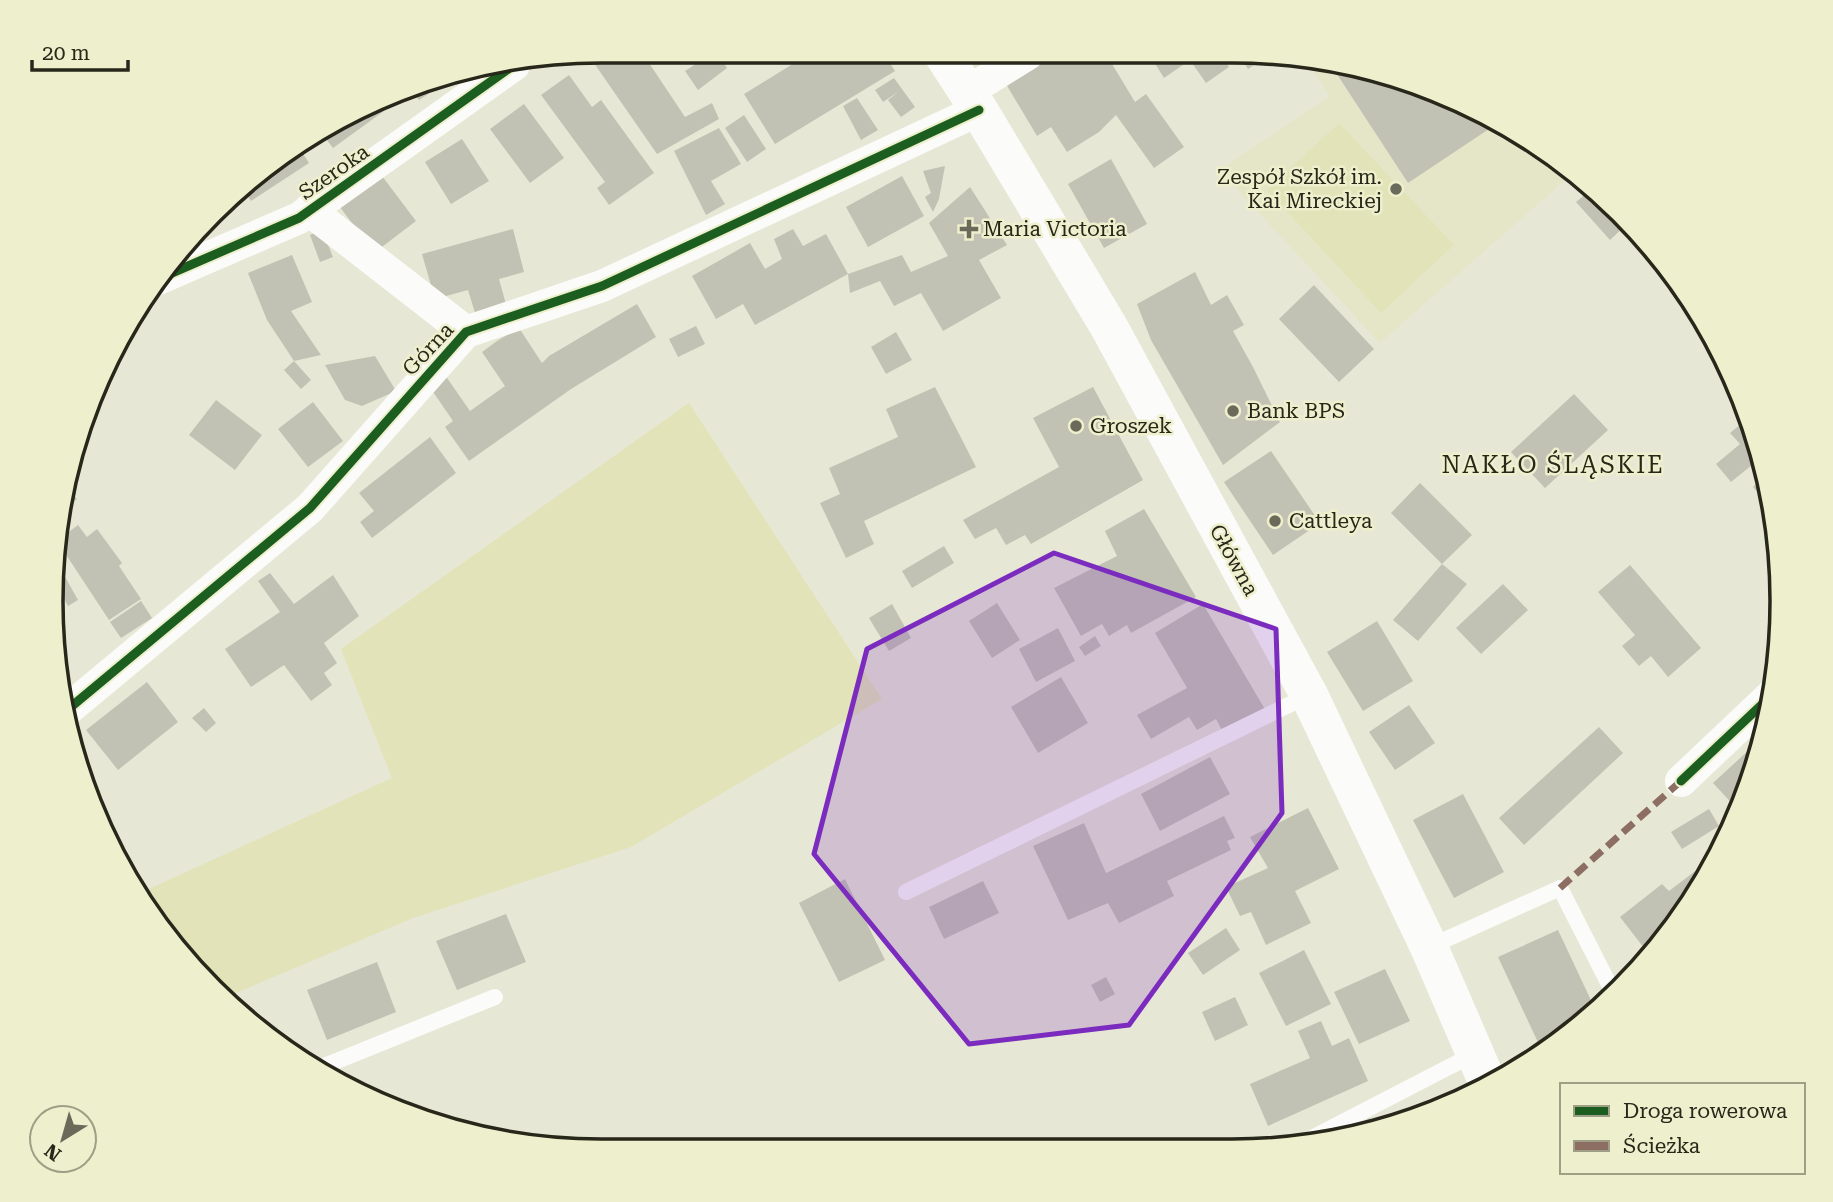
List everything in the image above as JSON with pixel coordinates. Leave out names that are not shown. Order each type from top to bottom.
[{"type":"main road","name":"Główna","points":[[948,63],[1109,327],[1309,695],[1429,947],[1483,1069]]},
{"type":"street","name":"Górna","points":[[73,705],[310,508],[466,332],[602,286],[957,123],[973,101],[1017,63]]},
{"type":"street","name":"Szeroka","points":[[175,272],[299,218],[504,72]]},
{"type":"street","points":[[309,210],[466,332]]},
{"type":"street","points":[[1681,781],[1760,706]]},
{"type":"lane","points":[[906,892],[1309,695]]},
{"type":"lane","points":[[1429,947],[1560,888],[1609,984]]},
{"type":"lane","points":[[328,1065],[495,997]]},
{"type":"lane","points":[[1337,1129],[1483,1069]]},
{"type":"highlighted area","points":[[1054,553],[1276,629],[1282,813],[1129,1025],[969,1044],[814,854],[867,649]]},
{"type":"shaded area","name":"Zespół Szkół im. Kai Mireckiej","points":[[1312,69],[1371,81],[1438,104],[1501,135],[1566,179],[1380,343],[1219,170],[1330,96]]},
{"type":"shaded area","points":[[1339,123],[1454,245],[1381,313],[1267,190]]},
{"type":"shaded area","points":[[689,403],[882,699],[631,847],[413,918],[234,994],[174,929],[147,890],[392,778],[341,649]]},
{"type":"building","points":[[594,63],[649,63],[685,117],[712,103],[719,119],[657,154]]},
{"type":"building","points":[[697,63],[724,63],[727,68],[698,90],[685,71]]},
{"type":"building","points":[[794,63],[890,63],[895,71],[775,144],[744,94]]},
{"type":"building","points":[[1040,63],[1111,63],[1135,102],[1146,94],[1184,147],[1154,168],[1116,115],[1099,132],[1067,152],[1051,127],[1037,136],[1006,84]]},
{"type":"building","points":[[1155,63],[1186,63],[1164,78]]},
{"type":"building","points":[[1192,63],[1226,63],[1229,67],[1206,83]]},
{"type":"building","points":[[1244,63],[1256,64],[1248,69]]},
{"type":"building","points":[[1336,73],[1371,81],[1438,104],[1489,129],[1408,183]]},
{"type":"building","points":[[569,75],[592,107],[601,100],[654,173],[609,205],[597,188],[605,182],[541,95]]},
{"type":"building","points":[[894,78],[915,107],[901,117],[888,100],[898,92],[883,102],[875,90]]},
{"type":"building","points":[[435,90],[419,100],[416,96]]},
{"type":"building","points":[[857,98],[878,130],[861,140],[843,106]]},
{"type":"building","points":[[524,104],[564,158],[530,183],[490,129]]},
{"type":"building","points":[[383,109],[384,111],[333,148],[326,139]]},
{"type":"building","points":[[744,115],[766,149],[747,162],[725,128]]},
{"type":"building","points":[[719,128],[741,164],[711,181],[725,204],[706,215],[674,151]]},
{"type":"building","points":[[462,139],[489,181],[451,204],[425,162]]},
{"type":"building","points":[[303,153],[309,163],[251,201],[247,196]]},
{"type":"building","points":[[1111,159],[1147,224],[1104,248],[1068,184]]},
{"type":"building","points":[[945,166],[939,199],[933,212],[925,197],[931,193],[923,171]]},
{"type":"building","points":[[382,176],[416,221],[374,253],[340,207]]},
{"type":"building","points":[[902,176],[924,216],[868,247],[846,207]]},
{"type":"building","points":[[970,187],[1007,245],[979,260],[1001,298],[943,331],[921,293],[894,306],[880,281],[850,293],[848,274],[902,255],[911,272],[948,256],[929,223]]},
{"type":"building","points":[[1585,195],[1621,230],[1610,240],[1576,202]]},
{"type":"building","points":[[513,229],[524,272],[499,279],[507,308],[476,316],[468,290],[435,299],[422,254]]},
{"type":"building","points":[[793,229],[803,246],[826,234],[848,274],[755,325],[743,304],[716,319],[692,276],[750,243],[765,269],[782,259],[774,239]]},
{"type":"building","points":[[322,230],[333,257],[320,262],[310,235]]},
{"type":"building","points":[[292,255],[312,302],[291,311],[321,355],[294,361],[267,320],[248,273]]},
{"type":"building","points":[[1195,272],[1211,305],[1227,295],[1244,325],[1233,331],[1280,422],[1223,465],[1151,340],[1137,304]]},
{"type":"building","points":[[1314,285],[1374,349],[1339,382],[1279,319]]},
{"type":"building","points":[[637,304],[656,337],[571,389],[469,461],[445,427],[453,421],[429,386],[445,375],[470,411],[505,386],[482,352],[497,341],[519,328],[542,363],[549,356]]},
{"type":"building","points":[[696,326],[705,344],[678,357],[669,339]]},
{"type":"building","points":[[896,332],[912,360],[886,374],[871,347]]},
{"type":"building","points":[[375,356],[396,391],[362,406],[345,400],[325,365]]},
{"type":"building","points":[[294,361],[311,380],[301,389],[284,370]]},
{"type":"building","points":[[935,387],[976,467],[864,521],[874,544],[846,558],[820,503],[840,494],[829,468],[898,437],[886,409]]},
{"type":"building","points":[[1093,387],[1143,480],[1031,544],[1025,535],[1006,545],[996,528],[975,539],[963,520],[1059,467],[1033,418]]},
{"type":"building","points":[[1574,394],[1608,430],[1545,488],[1511,452]]},
{"type":"building","points":[[216,400],[262,435],[235,470],[189,435]]},
{"type":"building","points":[[313,402],[343,441],[308,467],[278,429]]},
{"type":"building","points":[[1740,425],[1753,464],[1731,482],[1716,464],[1740,444],[1730,433]]},
{"type":"building","points":[[430,437],[456,473],[372,538],[360,522],[374,511],[359,493]]},
{"type":"building","points":[[1271,451],[1320,523],[1273,555],[1224,482]]},
{"type":"building","points":[[1420,483],[1472,535],[1442,564],[1391,513]]},
{"type":"building","points":[[1144,509],[1196,597],[1131,633],[1127,625],[1109,636],[1102,624],[1081,636],[1054,588],[1117,556],[1105,531]]},
{"type":"building","points":[[78,525],[87,537],[97,529],[122,563],[119,566],[141,599],[109,620],[65,554],[68,533]]},
{"type":"building","points":[[944,546],[954,563],[912,588],[902,571]]},
{"type":"building","points":[[1442,564],[1467,584],[1418,641],[1393,620]]},
{"type":"building","points":[[1630,565],[1701,648],[1668,677],[1651,656],[1639,666],[1622,646],[1635,635],[1598,592]]},
{"type":"building","points":[[270,573],[294,604],[333,575],[359,616],[324,643],[337,663],[324,673],[332,685],[311,701],[284,665],[251,687],[225,649],[280,612],[258,581]]},
{"type":"building","points":[[64,574],[78,600],[68,606],[63,598]]},
{"type":"building","points":[[1503,584],[1528,610],[1481,654],[1456,628]]},
{"type":"building","points":[[141,601],[152,618],[121,638],[110,622]]},
{"type":"building","points":[[997,603],[1020,640],[992,658],[969,621]]},
{"type":"building","points":[[892,604],[911,638],[889,651],[869,618]]},
{"type":"building","points":[[1203,604],[1266,711],[1224,734],[1216,719],[1197,730],[1189,717],[1151,739],[1137,715],[1187,688],[1155,633]]},
{"type":"building","points":[[1377,621],[1413,681],[1363,711],[1327,652]]},
{"type":"building","points":[[1058,628],[1075,661],[1036,682],[1019,649]]},
{"type":"building","points":[[1095,636],[1101,646],[1085,656],[1079,647]]},
{"type":"building","points":[[1061,677],[1088,723],[1038,753],[1011,707]]},
{"type":"building","points":[[147,682],[178,722],[118,770],[86,730]]},
{"type":"building","points":[[1409,705],[1435,743],[1395,770],[1369,732]]},
{"type":"building","points":[[204,708],[216,723],[206,732],[192,718]]},
{"type":"building","points":[[1599,727],[1623,753],[1524,845],[1499,818]]},
{"type":"building","points":[[1749,750],[1731,802],[1713,783]]},
{"type":"building","points":[[1210,757],[1230,794],[1160,831],[1141,794]]},
{"type":"building","points":[[1463,794],[1504,872],[1454,898],[1413,820]]},
{"type":"building","points":[[1308,808],[1339,869],[1295,891],[1311,923],[1266,945],[1251,912],[1240,916],[1226,887],[1268,868],[1250,837]]},
{"type":"building","points":[[1709,809],[1719,826],[1682,849],[1671,832]]},
{"type":"building","points":[[1224,816],[1235,838],[1227,841],[1231,850],[1167,881],[1174,896],[1119,923],[1108,903],[1068,920],[1033,846],[1084,823],[1106,873]]},
{"type":"building","points":[[1699,868],[1659,929],[1643,947],[1620,917],[1662,884],[1669,891]]},
{"type":"building","points":[[845,879],[885,960],[839,982],[799,903]]},
{"type":"building","points":[[983,881],[999,913],[944,939],[929,907]]},
{"type":"building","points":[[506,914],[526,962],[457,990],[436,941]]},
{"type":"building","points":[[1226,928],[1240,950],[1203,975],[1188,953]]},
{"type":"building","points":[[1558,930],[1591,1001],[1538,1043],[1498,957]]},
{"type":"building","points":[[1304,950],[1331,1004],[1286,1026],[1259,973]]},
{"type":"building","points":[[377,962],[396,1012],[327,1040],[307,990]]},
{"type":"building","points":[[1385,969],[1410,1021],[1359,1044],[1334,992]]},
{"type":"building","points":[[1106,977],[1115,994],[1100,1002],[1091,985]]},
{"type":"building","points":[[1235,997],[1248,1025],[1215,1041],[1202,1012]]},
{"type":"building","points":[[1321,1021],[1332,1046],[1349,1038],[1368,1081],[1268,1126],[1250,1084],[1310,1058],[1298,1031]]},
{"type":"marked path","points":[[1560,888],[1681,781]]},
{"type":"cycle path","points":[[175,272],[299,218],[504,72]]},
{"type":"cycle path","points":[[73,705],[310,508],[466,332],[602,286],[979,110]]},
{"type":"cycle path","points":[[1681,781],[1760,706]]},
{"type":"place","name":"Zespół Szkół im. Kai Mireckiej","points":[[1396,189]]},
{"type":"place","name":"Maria Victoria","points":[[969,229]]},
{"type":"place","name":"Bank BPS","points":[[1233,411]]},
{"type":"place","name":"Groszek","points":[[1076,426]]},
{"type":"place","name":"Cattleya","points":[[1275,521]]},
{"type":"district","name":"NAKŁO ŚLĄSKIE","points":[[1553,465]]}]
